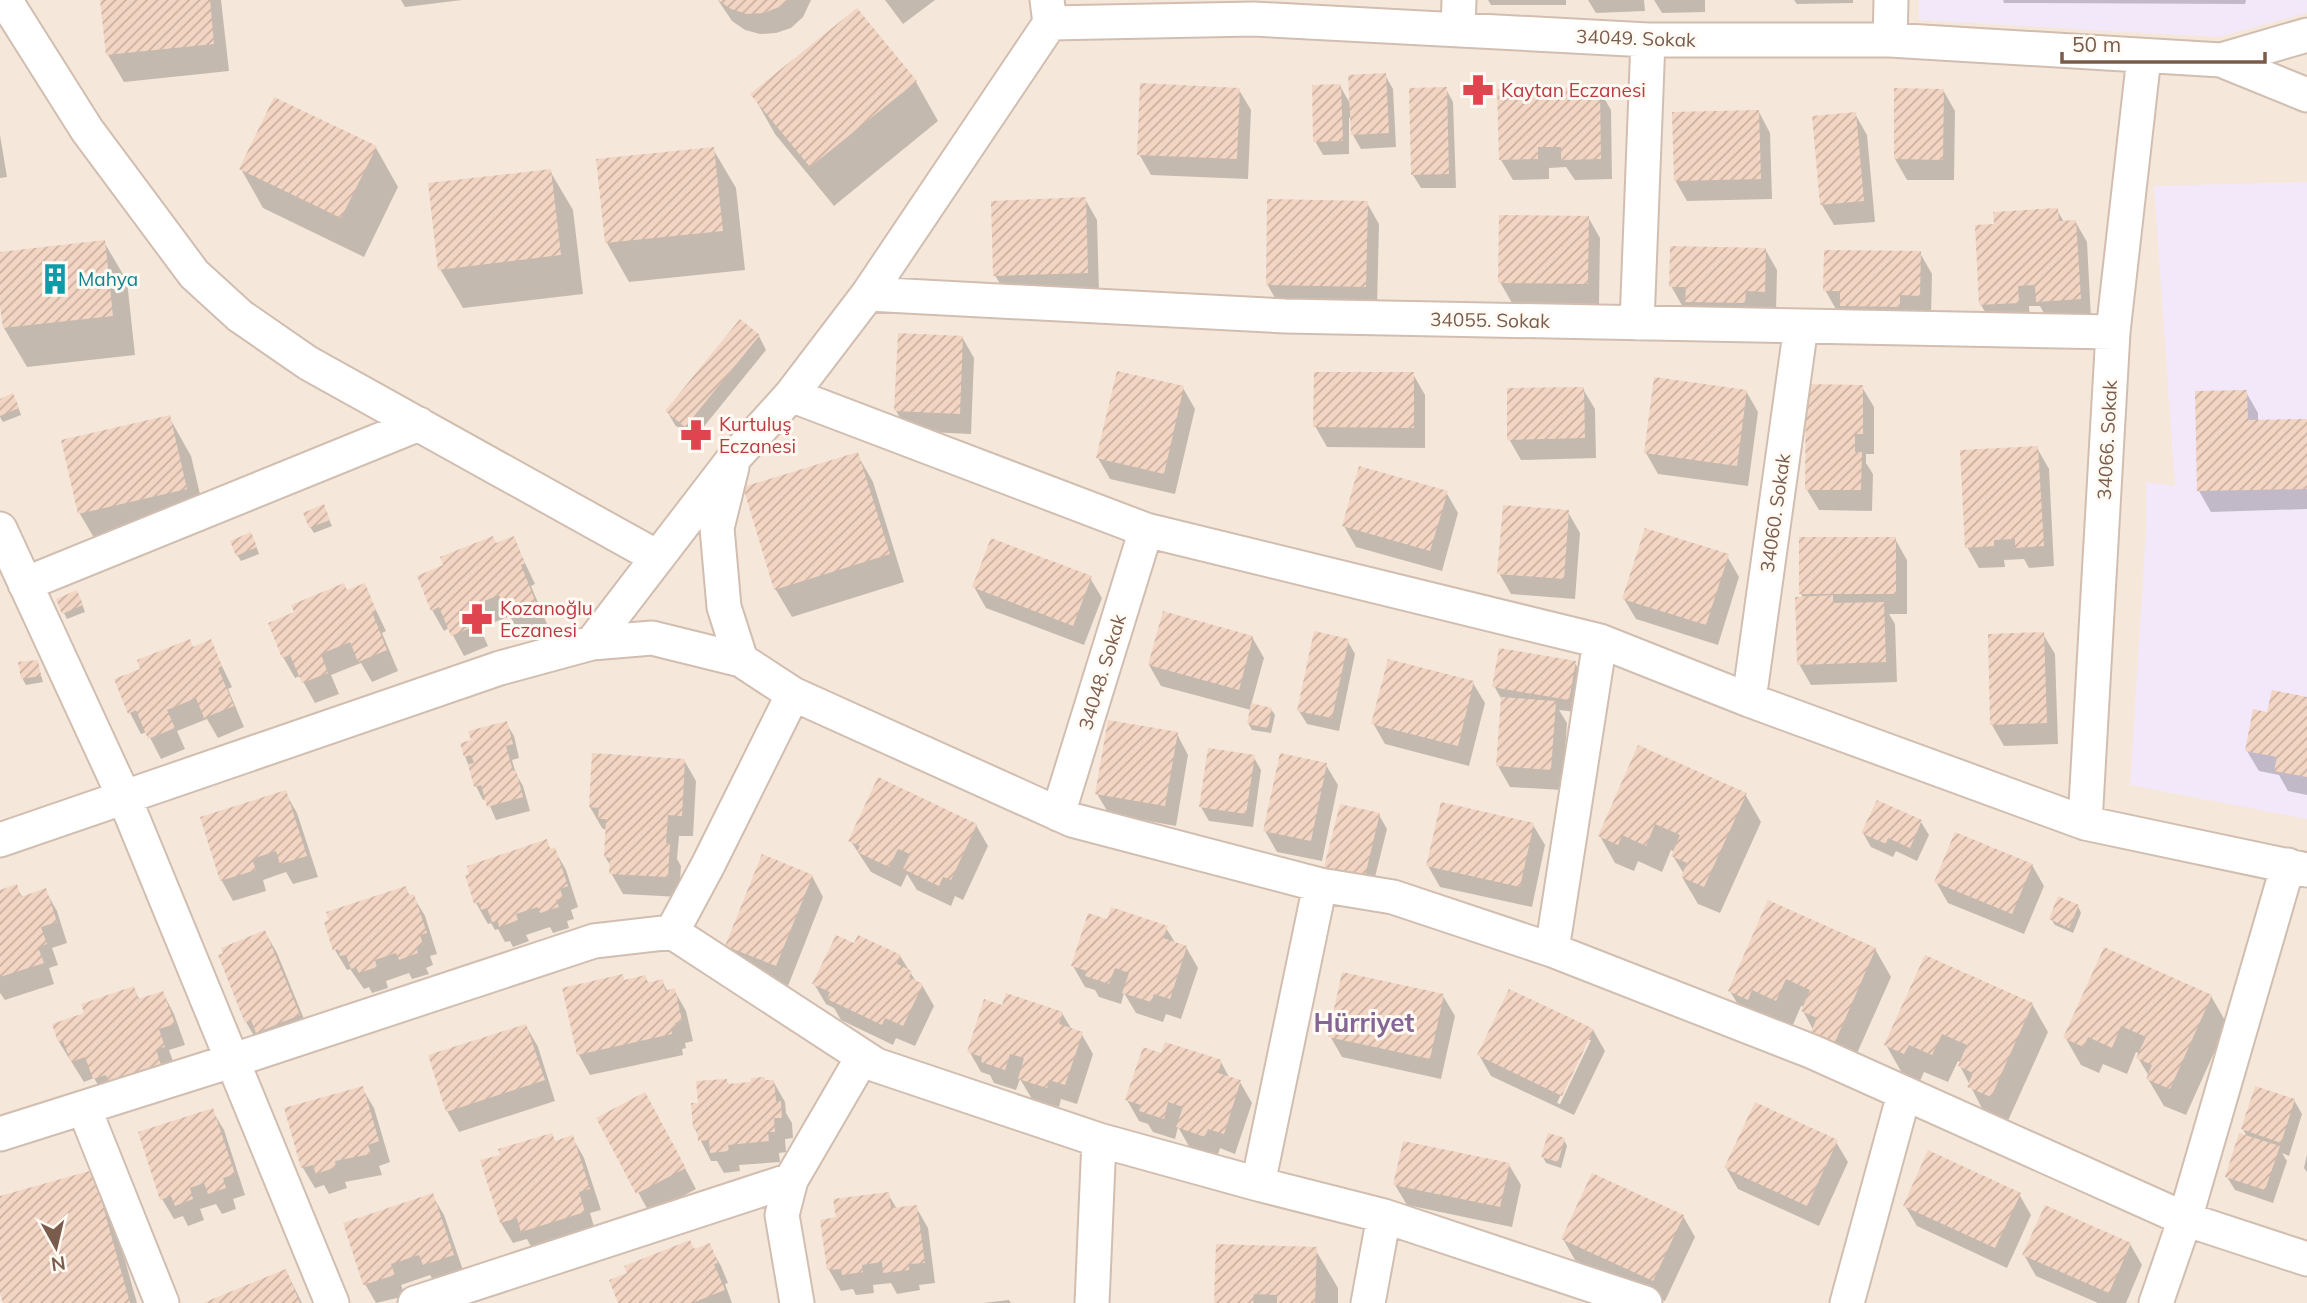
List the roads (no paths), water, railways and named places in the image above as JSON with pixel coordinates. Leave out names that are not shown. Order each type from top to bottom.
[{"type":"street","points":[[5,0],[86,130],[194,274],[240,316],[308,363],[657,557]]},
{"type":"street","points":[[1890,40],[1891,0]]},
{"type":"street","points":[[592,643],[734,458],[791,395],[868,294],[1048,12]]},
{"type":"street","name":"34049. Sokak","points":[[1048,12],[1254,19],[1459,15],[1648,40],[1890,40],[2221,60]]},
{"type":"street","points":[[2221,60],[2307,35]]},
{"type":"street","points":[[1637,323],[1648,40]]},
{"type":"street","name":"34066. Sokak","points":[[2085,824],[2113,332],[2144,57]]},
{"type":"street","points":[[2221,60],[2307,95]]},
{"type":"street","name":"34055. Sokak","points":[[868,294],[1285,316],[2113,332]]},
{"type":"street","name":"34060. Sokak","points":[[1749,700],[1801,326]]},
{"type":"street","points":[[791,395],[1146,530],[1600,641],[1749,700],[2085,824],[2297,868],[2156,1303]]},
{"type":"street","points":[[25,584],[419,424]]},
{"type":"street","points":[[734,458],[717,528],[724,607],[741,660]]},
{"type":"street","points":[[0,529],[124,797],[332,1303]]},
{"type":"street","name":"34048. Sokak","points":[[1059,814],[1146,530]]},
{"type":"street","points":[[0,840],[500,668],[592,643],[652,638],[741,660],[793,694],[1085,824],[1320,885],[1393,897],[1552,950],[1813,1052],[2185,1219],[2307,1259]]},
{"type":"street","points":[[1552,950],[1600,641]]},
{"type":"street","points":[[672,932],[793,694]]},
{"type":"street","points":[[1258,1184],[1320,885]]},
{"type":"street","points":[[0,1134],[594,941],[672,932],[876,1065],[1099,1140],[1384,1216],[1644,1303]]},
{"type":"street","points":[[797,1303],[782,1215],[791,1180],[862,1058]]},
{"type":"street","points":[[1847,1303],[1904,1094]]},
{"type":"street","points":[[84,1108],[162,1303]]},
{"type":"street","points":[[1092,1303],[1099,1140]]},
{"type":"street","points":[[415,1303],[791,1180]]},
{"type":"street","points":[[1368,1303],[1384,1216]]},
{"type":"place","name":"Kaytan Eczanesi","points":[[1478,90]]},
{"type":"place","name":"Mahya","points":[[55,279]]},
{"type":"place","name":"Kurtuluş Eczanesi","points":[[696,435]]},
{"type":"place","name":"Kozanoğlu Eczanesi","points":[[477,619]]},
{"type":"district","name":"Hürriyet","points":[[1364,1022]]}]
